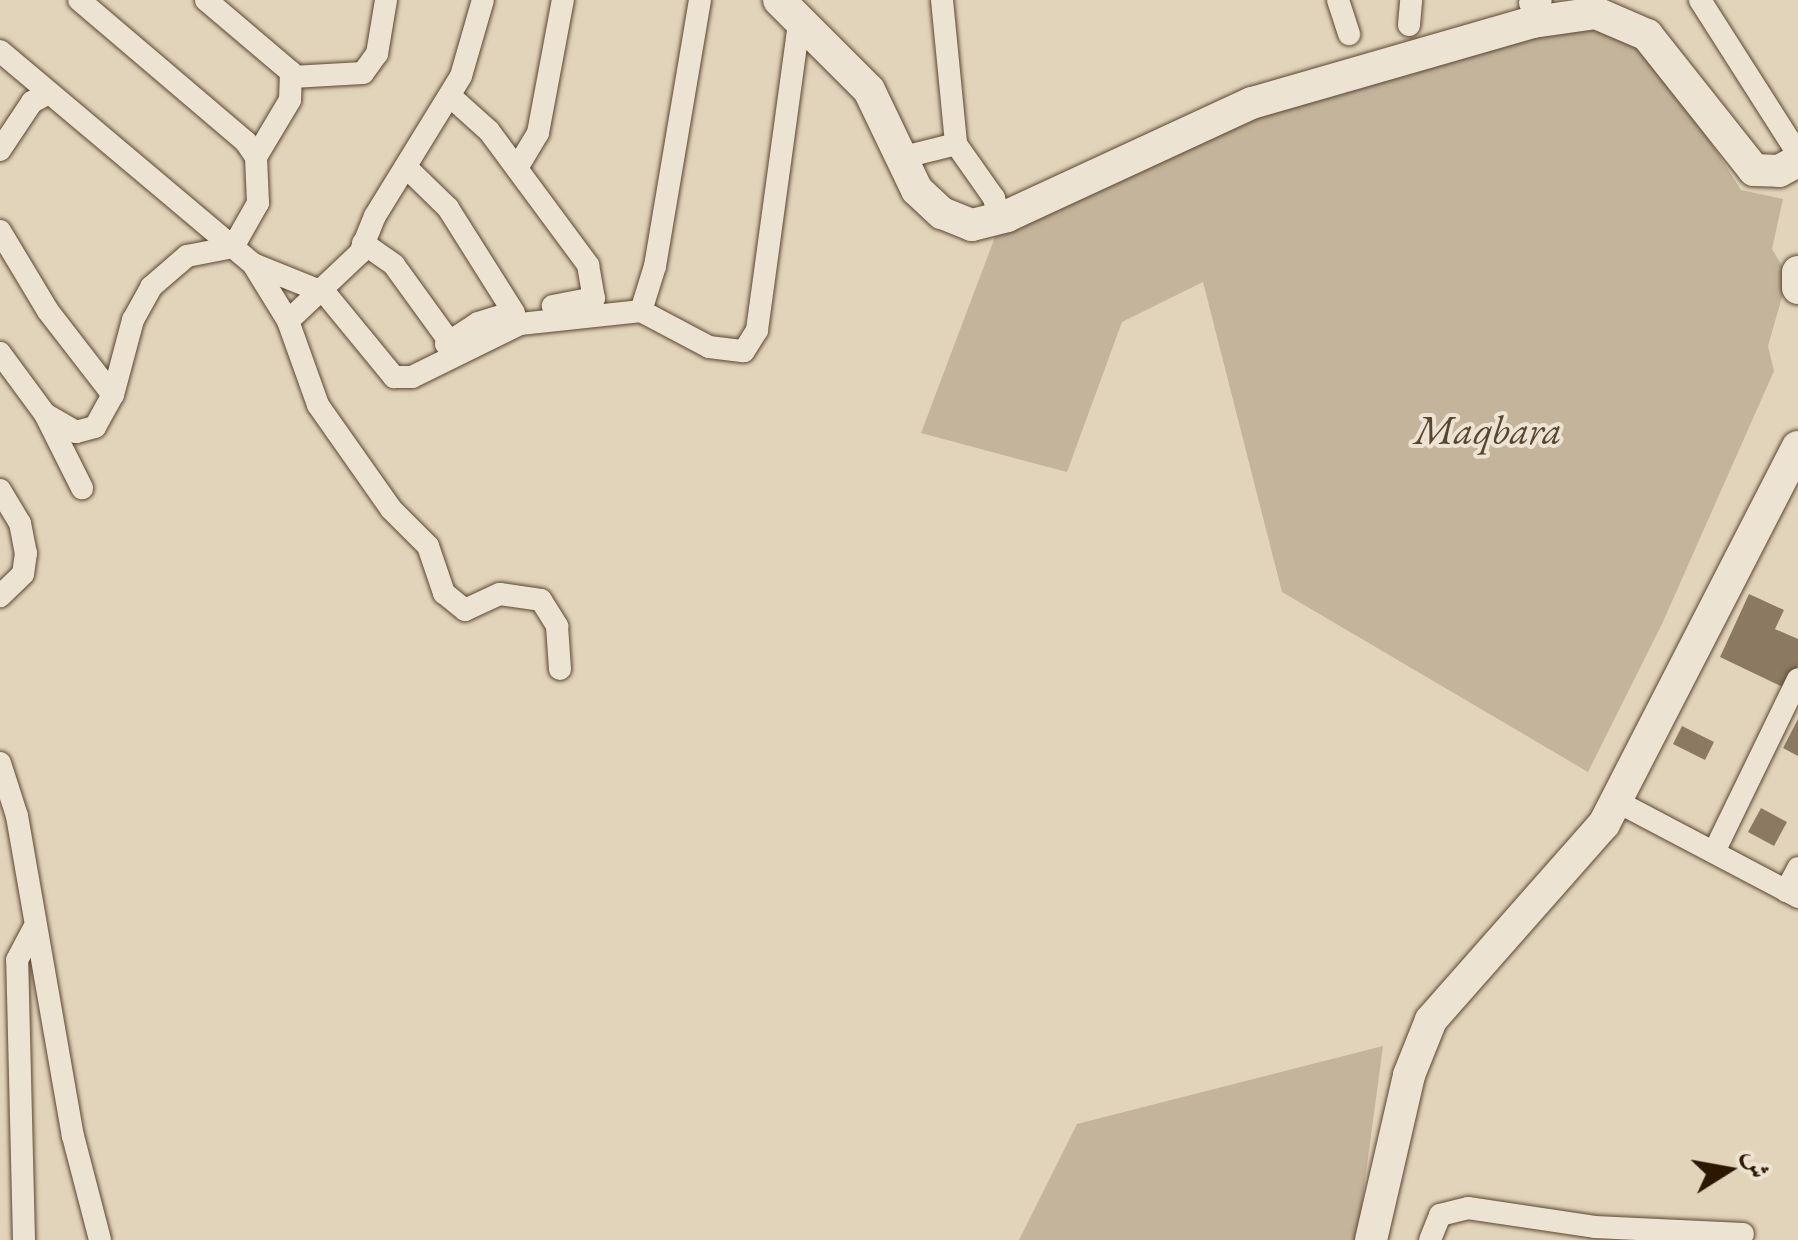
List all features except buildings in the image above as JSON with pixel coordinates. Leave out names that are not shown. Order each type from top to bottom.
[{"type":"street","points":[[79,0],[213,112],[256,157]]},
{"type":"street","points":[[206,0],[292,77],[363,73],[376,54],[386,0]]},
{"type":"street","points":[[288,322],[324,292],[363,243],[450,96],[472,50],[483,0]]},
{"type":"street","points":[[517,168],[538,133],[563,0]]},
{"type":"street","points":[[641,311],[656,266],[700,0]]},
{"type":"street","points":[[942,0],[956,144],[994,198],[998,214],[992,222]]},
{"type":"street","points":[[1338,0],[1349,34]]},
{"type":"street","points":[[1409,25],[1410,0]]},
{"type":"street","points":[[786,5],[870,90],[917,190],[942,213],[972,225],[992,222],[1213,117],[1534,6],[1596,12],[1633,25],[1667,55],[1754,170],[1779,171],[1798,158],[1700,0]]},
{"type":"street","points":[[253,264],[324,292],[394,377],[412,377],[434,363],[536,320],[641,311],[718,351],[744,351],[755,339],[786,5]]},
{"type":"street","points":[[0,51],[253,264],[288,322],[318,405],[391,509],[428,546],[450,600],[465,610],[500,594],[541,600],[557,626],[560,669]]},
{"type":"street","points":[[45,414],[62,427],[85,431],[102,420],[114,394],[133,320],[152,287],[187,256],[233,247],[258,204],[256,157],[290,100],[292,77]]},
{"type":"street","points":[[0,150],[32,102],[50,92]]},
{"type":"street","points":[[434,363],[435,351],[478,323],[596,295],[588,265],[490,131],[450,96]]},
{"type":"street","points":[[900,158],[956,144]]},
{"type":"street","points":[[406,166],[458,222],[514,313]]},
{"type":"street","points":[[0,232],[48,312],[114,394]]},
{"type":"street","points":[[363,243],[394,266],[449,341]]},
{"type":"street","points":[[1798,272],[1798,288]]},
{"type":"street","points":[[0,353],[45,414],[82,488]]},
{"type":"street","points":[[1372,1240],[1409,1074],[1432,1020],[1618,802],[1794,467]]},
{"type":"street","points":[[0,490],[20,523],[26,553],[23,574],[0,596]]},
{"type":"street","points":[[1714,852],[1798,678]]},
{"type":"street","points":[[0,762],[17,816],[34,928],[100,1240]]},
{"type":"street","points":[[1618,802],[1792,894],[1798,868]]},
{"type":"street","points":[[24,1240],[10,1076],[9,959],[34,928]]},
{"type":"street","points":[[1430,1240],[1440,1215],[1455,1209],[1578,1233],[1717,1237],[1744,1234]]},
{"type":"green space","name":"Maqbara","points":[[1553,26],[1600,30],[1652,50],[1741,190],[1783,199],[1772,249],[1788,276],[1768,346],[1774,371],[1662,624],[1588,772],[1282,592],[1203,282],[1122,322],[1067,472],[921,433],[995,237],[1227,120]]},
{"type":"green space","points":[[1383,1046],[1357,1240],[1019,1240],[1077,1124]]}]
